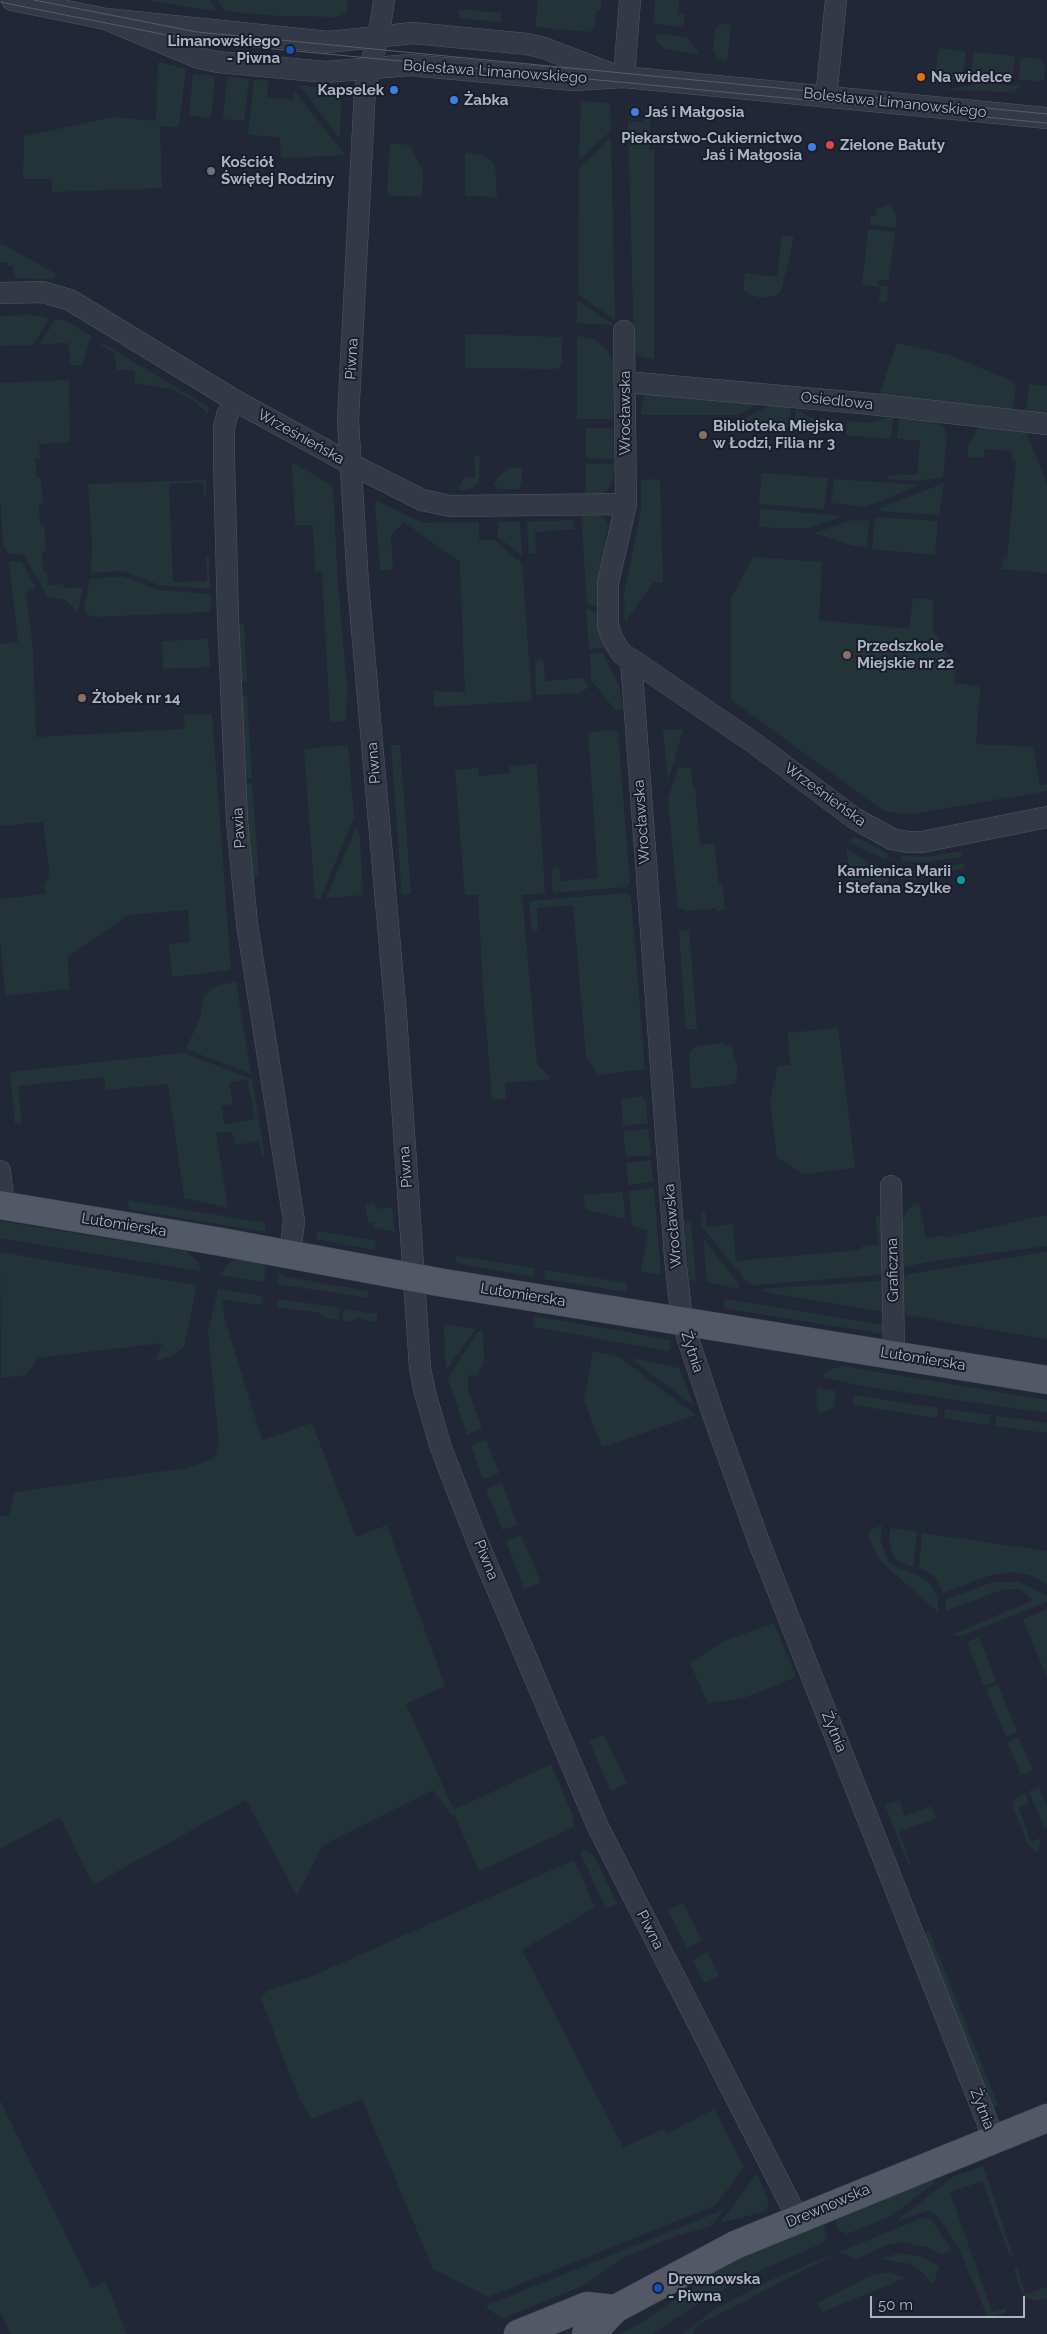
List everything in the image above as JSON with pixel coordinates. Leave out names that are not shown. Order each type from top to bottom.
[{"type":"main road","name":"Lutomierska","points":[[2,1205],[290,1254],[412,1277],[1047,1380]]},
{"type":"main road","name":"Drewnowska","points":[[586,2334],[597,2328],[615,2309],[728,2249],[1047,2118]]},
{"type":"main road","points":[[518,2334],[587,2306],[615,2309]]},
{"type":"street","name":"Bolesława Limanowskiego","points":[[12,0],[106,19],[329,42],[413,33],[527,44],[544,48],[598,70],[624,77]]},
{"type":"street","name":"Piwna","points":[[384,0],[365,89],[348,420],[358,584],[396,1016],[412,1277],[418,1348],[425,1393],[442,1448],[480,1546],[598,1827],[798,2219]]},
{"type":"street","points":[[624,77],[630,0]]},
{"type":"street","points":[[826,97],[836,0]]},
{"type":"street","name":"Bolesława Limanowskiego","points":[[106,19],[199,58],[218,62],[326,72],[410,65],[573,80],[624,77],[1047,118]]},
{"type":"street","name":"Wrześnieńska","points":[[0,293],[43,292],[65,298],[236,401],[351,464],[422,500],[450,506],[626,504]]},
{"type":"street","name":"Wrocławska","points":[[624,331],[626,504],[608,583],[608,626],[613,640],[622,654],[631,659],[675,1257],[682,1322]]},
{"type":"street","name":"Osiedlowa","points":[[626,382],[861,403],[1047,424]]},
{"type":"street","name":"Pawia","points":[[236,401],[226,422],[224,458],[228,623],[237,821],[247,924],[294,1221],[290,1254]]},
{"type":"street","name":"Wrześnieńska","points":[[631,659],[724,722],[854,818],[892,839],[922,842],[1047,818]]},
{"type":"street","points":[[0,1171],[2,1205]]},
{"type":"street","name":"Graficzna","points":[[891,1186],[894,1354]]},
{"type":"street","name":"Żytnia","points":[[682,1322],[758,1537],[994,2139]]},
{"type":"shaded area","points":[[145,0],[210,0],[216,9],[215,11]]},
{"type":"shaded area","points":[[217,0],[348,0],[346,13],[337,17],[280,16],[225,11]]},
{"type":"shaded area","points":[[538,0],[601,0],[601,9],[596,11],[594,29],[589,32],[535,27]]},
{"type":"shaded area","points":[[655,0],[679,0],[678,14],[685,15],[683,25],[677,27],[654,23]]},
{"type":"shaded area","points":[[459,9],[502,13],[501,22],[459,18]]},
{"type":"shaded area","points":[[720,24],[731,25],[727,62],[717,58],[713,51],[715,29]]},
{"type":"shaded area","points":[[659,34],[687,37],[700,55],[665,49],[656,41],[655,38]]},
{"type":"shaded area","points":[[940,48],[964,51],[966,54],[962,78],[936,83],[938,51]]},
{"type":"shaded area","points":[[974,52],[1013,56],[1015,58],[1013,77],[1011,79],[970,76]]},
{"type":"shaded area","points":[[1023,57],[1040,59],[1045,66],[1044,78],[1040,82],[1019,79],[1020,59]]},
{"type":"shaded area","points":[[158,62],[186,69],[179,127],[160,126],[162,188],[52,192],[52,179],[23,179],[24,136],[114,117],[156,121]]},
{"type":"shaded area","points":[[193,74],[215,76],[211,118],[189,115]]},
{"type":"shaded area","points":[[227,77],[249,79],[244,121],[223,119]]},
{"type":"shaded area","points":[[254,80],[269,81],[267,97],[293,100],[295,91],[345,155],[281,158],[280,137],[248,135]]},
{"type":"shaded area","points":[[982,83],[1021,86],[1013,92],[944,90]]},
{"type":"shaded area","points":[[299,85],[336,90],[341,98],[340,139]]},
{"type":"shaded area","points":[[581,101],[610,103],[611,131],[579,160]]},
{"type":"shaded area","points":[[645,110],[651,110],[649,150],[654,150],[654,360],[641,356],[634,351],[628,121],[643,122]]},
{"type":"shaded area","points":[[611,137],[615,320],[578,294],[579,169]]},
{"type":"shaded area","points":[[390,143],[410,145],[423,172],[422,197],[387,195]]},
{"type":"shaded area","points":[[465,152],[486,156],[495,165],[497,197],[465,196]]},
{"type":"shaded area","points":[[891,204],[896,216],[896,228],[871,225],[870,216],[875,216],[876,209]]},
{"type":"shaded area","points":[[871,229],[895,232],[889,280],[878,280],[877,285],[888,287],[887,300],[881,303],[879,303],[880,287],[862,285],[868,231]]},
{"type":"shaded area","points":[[782,236],[794,237],[781,292],[775,296],[761,298],[750,295],[743,290],[745,273],[777,277]]},
{"type":"shaded area","points":[[0,244],[7,246],[56,274],[53,279],[15,278],[13,266],[8,266],[7,262],[0,262]]},
{"type":"shaded area","points":[[577,300],[614,325],[577,323]]},
{"type":"shaded area","points":[[29,315],[47,317],[48,321],[33,345],[0,346],[0,316]]},
{"type":"shaded area","points":[[55,320],[64,320],[91,336],[82,365],[70,365],[69,343],[40,344]]},
{"type":"shaded area","points":[[465,334],[562,337],[562,364],[557,369],[465,368]]},
{"type":"shaded area","points":[[577,336],[593,339],[606,348],[610,355],[613,364],[613,419],[577,419]]},
{"type":"shaded area","points":[[103,343],[208,407],[208,414],[196,402],[172,389],[135,383],[134,370],[117,370],[115,353],[101,345]]},
{"type":"shaded area","points":[[897,343],[949,355],[1010,380],[1016,385],[1013,410],[878,399]]},
{"type":"shaded area","points":[[69,380],[70,442],[39,444],[40,458],[35,459],[37,478],[41,478],[43,505],[39,505],[40,525],[44,525],[46,551],[42,552],[43,571],[47,571],[48,585],[63,584],[64,588],[83,587],[78,612],[65,600],[48,597],[23,554],[9,554],[3,545],[0,497],[0,383]]},
{"type":"shaded area","points":[[1029,384],[1047,386],[1047,417],[1030,414],[1026,410]]},
{"type":"shaded area","points":[[649,393],[766,400],[738,415],[641,415],[643,397]]},
{"type":"shaded area","points":[[768,406],[791,407],[788,429],[765,427],[743,429],[743,420]]},
{"type":"shaded area","points":[[796,408],[808,417],[841,420],[840,434],[795,430]]},
{"type":"shaded area","points":[[893,418],[891,439],[846,435],[847,421],[870,423]]},
{"type":"shaded area","points":[[899,419],[931,422],[943,426],[947,437],[943,477],[916,481],[888,479],[888,475],[917,475],[920,441],[897,439]]},
{"type":"shaded area","points":[[979,427],[1027,433],[1047,484],[1047,573],[1002,569],[1003,559],[1007,559],[1016,461],[1012,460],[1012,451],[985,449],[983,458],[967,457],[969,443]]},
{"type":"shaded area","points":[[586,428],[613,428],[614,459],[586,458]]},
{"type":"shaded area","points":[[475,454],[480,458],[479,483],[469,490],[458,490],[464,477],[475,478]]},
{"type":"shaded area","points":[[292,462],[333,486],[338,586],[347,686],[346,721],[330,722],[322,571],[315,572],[313,525],[295,525]]},
{"type":"shaded area","points":[[586,464],[614,464],[612,484],[600,495],[586,495]]},
{"type":"shaded area","points":[[522,467],[522,484],[519,489],[499,489],[494,484],[498,477],[509,468]]},
{"type":"shaded area","points":[[762,473],[828,478],[824,509],[759,504]]},
{"type":"shaded area","points":[[660,479],[663,583],[654,582],[625,622],[624,593],[641,511],[641,480]]},
{"type":"shaded area","points":[[834,479],[920,485],[865,507],[831,503]]},
{"type":"shaded area","points":[[206,480],[206,497],[204,497],[203,482],[169,484],[173,582],[207,581],[206,557],[209,557],[210,589],[159,585],[123,571],[91,573],[92,542],[88,484]]},
{"type":"shaded area","points":[[944,483],[939,515],[879,511],[881,508]]},
{"type":"shaded area","points":[[377,501],[423,523],[479,522],[479,540],[494,540],[522,563],[532,701],[434,707],[434,691],[465,692],[460,562],[404,522],[391,535],[393,570],[380,570],[375,506]]},
{"type":"shaded area","points":[[760,509],[843,516],[808,528],[774,528],[759,526]]},
{"type":"shaded area","points":[[598,515],[605,518],[608,525],[599,579],[599,608],[587,604],[581,516]]},
{"type":"shaded area","points":[[875,517],[938,521],[935,555],[872,549]]},
{"type":"shaded area","points":[[573,520],[574,529],[535,532],[536,553],[529,554],[527,522]]},
{"type":"shaded area","points":[[853,520],[869,521],[867,547],[853,546],[814,533]]},
{"type":"shaded area","points":[[498,522],[520,522],[522,556],[498,537]]},
{"type":"shaded area","name":"Przedszkole Miejskie nr 22","points":[[753,557],[822,562],[819,620],[909,629],[913,598],[933,600],[933,630],[956,666],[954,683],[980,687],[976,744],[1033,747],[1040,785],[1047,784],[1047,791],[910,814],[884,811],[731,700],[731,598]]},
{"type":"shaded area","points":[[21,561],[36,587],[26,593],[33,649],[36,737],[185,729],[184,715],[212,714],[231,970],[172,977],[169,944],[190,942],[188,910],[128,915],[68,957],[69,989],[6,996],[0,942],[0,899],[45,894],[44,884],[50,877],[43,822],[0,826],[0,644],[18,642],[9,562]]},
{"type":"shaded area","points":[[123,576],[158,590],[210,594],[211,608],[208,612],[93,617],[87,614],[84,609],[90,579]]},
{"type":"shaded area","points":[[586,608],[598,613],[602,648],[589,649]]},
{"type":"shaded area","points":[[235,624],[244,624],[247,681],[237,681]]},
{"type":"shaded area","points":[[208,639],[210,667],[163,669],[162,641]]},
{"type":"shaded area","points":[[603,653],[619,686],[623,709],[615,710],[591,680],[590,654]]},
{"type":"shaded area","points":[[543,659],[545,681],[583,678],[589,687],[580,693],[536,695],[535,660]]},
{"type":"shaded area","points":[[238,696],[247,696],[252,779],[242,780]]},
{"type":"shaded area","points":[[615,730],[618,733],[630,883],[626,887],[553,893],[551,868],[559,867],[560,881],[598,878],[588,732]]},
{"type":"shaded area","points":[[663,730],[683,730],[668,782]]},
{"type":"shaded area","points":[[348,745],[354,817],[320,899],[315,899],[304,749]]},
{"type":"shaded area","points":[[391,745],[400,745],[411,894],[402,895]]},
{"type":"shaded area","points":[[537,764],[545,893],[522,895],[537,1064],[552,1079],[505,1083],[506,1099],[492,1100],[478,895],[465,895],[455,770],[478,768],[479,776],[510,773],[509,766]]},
{"type":"shaded area","points":[[691,767],[692,786],[695,787],[700,845],[714,844],[719,884],[722,884],[725,910],[716,911],[717,908],[686,911],[678,907],[668,799],[678,768]]},
{"type":"shaded area","points":[[252,783],[259,876],[250,877],[242,784]]},
{"type":"shaded area","points":[[357,826],[360,838],[363,895],[326,898]]},
{"type":"shaded area","points":[[852,838],[859,838],[887,853],[887,860],[856,846],[849,841]]},
{"type":"shaded area","points":[[846,848],[864,860],[887,869],[888,885],[851,889]]},
{"type":"shaded area","points":[[961,851],[962,857],[926,862],[902,862],[902,856],[926,857]]},
{"type":"shaded area","points":[[964,863],[965,868],[909,880],[911,871]]},
{"type":"shaded area","points":[[626,893],[631,896],[645,1069],[598,1075],[586,1056],[573,905],[537,908],[538,930],[532,931],[529,901]]},
{"type":"shaded area","points":[[689,930],[697,1029],[686,1029],[679,931]]},
{"type":"shaded area","points":[[236,982],[251,1074],[186,1049],[200,1018],[204,995],[218,985]]},
{"type":"shaded area","points":[[838,1028],[855,1168],[803,1174],[777,1157],[770,1100],[778,1066],[790,1065],[788,1033]]},
{"type":"shaded area","points":[[723,1043],[724,1046],[731,1045],[738,1069],[735,1084],[691,1089],[689,1054],[695,1046]]},
{"type":"shaded area","points":[[183,1053],[252,1079],[265,1156],[262,1156],[259,1141],[235,1145],[232,1131],[216,1133],[228,1208],[184,1198],[168,1084],[106,1090],[104,1077],[18,1086],[22,1123],[15,1124],[10,1072]],"holes":[[[247,1079],[255,1119],[225,1125],[221,1106],[233,1104],[229,1083]]]},
{"type":"shaded area","points":[[642,1096],[646,1102],[648,1123],[623,1126],[621,1099]]},
{"type":"shaded area","points":[[648,1129],[651,1155],[626,1157],[623,1131]]},
{"type":"shaded area","points":[[651,1160],[653,1182],[629,1185],[626,1163]]},
{"type":"shaded area","points":[[654,1188],[661,1275],[641,1272],[648,1231],[632,1226],[629,1191]]},
{"type":"shaded area","points":[[623,1192],[625,1219],[585,1209],[584,1195]]},
{"type":"shaded area","points":[[128,1200],[266,1223],[265,1232],[129,1209]]},
{"type":"shaded area","points":[[375,1203],[376,1209],[392,1207],[395,1232],[373,1227],[373,1223],[368,1223],[365,1204]]},
{"type":"shaded area","points":[[919,1203],[926,1239],[942,1235],[944,1238],[1047,1215],[1047,1246],[931,1261],[907,1267],[904,1265],[902,1220],[910,1207]]},
{"type":"shaded area","points":[[701,1212],[705,1212],[707,1227],[733,1224],[736,1261],[861,1250],[862,1246],[878,1245],[876,1212],[882,1221],[883,1273],[880,1275],[753,1285],[747,1282],[702,1227]]},
{"type":"shaded area","points":[[0,1221],[186,1251],[198,1261],[201,1271],[0,1238]]},
{"type":"shaded area","points":[[691,1222],[696,1281],[689,1279],[684,1223]]},
{"type":"shaded area","points":[[317,1231],[376,1241],[375,1250],[316,1239]]},
{"type":"shaded area","points":[[703,1238],[738,1283],[738,1289],[707,1282]]},
{"type":"shaded area","points":[[0,1252],[197,1285],[184,1347],[172,1356],[155,1361],[162,1343],[38,1358],[26,1375],[1,1378]]},
{"type":"shaded area","points":[[1047,1252],[1047,1339],[906,1315],[904,1311],[904,1277],[908,1274]]},
{"type":"shaded area","points":[[456,1256],[535,1268],[534,1277],[455,1263]]},
{"type":"shaded area","points":[[241,1260],[261,1263],[266,1267],[264,1282],[219,1275],[231,1261]]},
{"type":"shaded area","points":[[546,1270],[627,1283],[626,1292],[544,1279]]},
{"type":"shaded area","points":[[279,1274],[369,1291],[368,1298],[278,1284]]},
{"type":"shaded area","points":[[881,1281],[883,1284],[883,1310],[880,1311],[764,1292],[763,1289]]},
{"type":"shaded area","points":[[218,1289],[263,1296],[261,1305],[222,1299],[225,1320],[262,1440],[312,1423],[356,1537],[387,1525],[445,1686],[406,1704],[454,1810],[551,1764],[573,1816],[574,1827],[479,1871],[455,1816],[451,1815],[433,1790],[323,1845],[297,1896],[246,1800],[93,1885],[60,1817],[0,1849],[0,1517],[9,1515],[15,1492],[187,1468],[214,1458],[219,1444],[208,1332]]},
{"type":"shaded area","points":[[278,1299],[340,1308],[339,1320],[325,1318],[320,1313],[277,1307]]},
{"type":"shaded area","points":[[725,1299],[884,1325],[884,1334],[723,1308]]},
{"type":"shaded area","points":[[344,1309],[377,1314],[377,1322],[356,1318],[353,1322],[342,1321]]},
{"type":"shaded area","points":[[534,1316],[671,1340],[669,1351],[533,1327]]},
{"type":"shaded area","points":[[444,1324],[476,1329],[446,1370],[445,1352]]},
{"type":"shaded area","points":[[483,1331],[484,1361],[478,1376],[468,1375],[468,1389],[482,1429],[467,1435],[448,1378],[477,1332]]},
{"type":"shaded area","points":[[593,1351],[619,1357],[696,1415],[602,1447],[584,1400]]},
{"type":"shaded area","points":[[630,1358],[679,1368],[694,1406]]},
{"type":"shaded area","points":[[843,1366],[1047,1400],[1047,1413],[862,1386],[821,1377],[828,1370]]},
{"type":"shaded area","points":[[817,1388],[836,1391],[834,1408],[819,1414],[816,1403]]},
{"type":"shaded area","points":[[855,1395],[938,1408],[937,1418],[853,1405]]},
{"type":"shaded area","points":[[945,1409],[991,1415],[989,1425],[944,1418]]},
{"type":"shaded area","points":[[996,1416],[1047,1423],[1047,1433],[995,1426]]},
{"type":"shaded area","points":[[486,1440],[499,1473],[483,1479],[471,1445]]},
{"type":"shaded area","points":[[502,1483],[518,1525],[502,1530],[486,1489]]},
{"type":"shaded area","points":[[882,1525],[880,1539],[888,1561],[897,1568],[916,1574],[930,1583],[938,1599],[938,1612],[879,1560],[869,1537],[869,1531]]},
{"type":"shaded area","points":[[890,1528],[917,1532],[913,1567],[900,1562],[893,1556],[889,1538]]},
{"type":"shaded area","points":[[922,1533],[1047,1551],[1047,1584],[1029,1575],[1009,1572],[988,1576],[943,1593],[935,1576],[919,1568]]},
{"type":"shaded area","points":[[521,1535],[541,1583],[524,1589],[506,1541]]},
{"type":"shaded area","points":[[994,1582],[1019,1582],[1047,1596],[1047,1602],[961,1636],[951,1635],[1033,1600],[1020,1589],[1004,1589],[946,1611],[946,1599]]},
{"type":"shaded area","points":[[1047,1609],[1047,1678],[1023,1619]]},
{"type":"shaded area","points":[[774,1623],[796,1677],[744,1698],[708,1703],[690,1663],[724,1641]]},
{"type":"shaded area","points":[[979,1637],[996,1681],[984,1686],[967,1642]]},
{"type":"shaded area","points":[[998,1684],[1017,1732],[1006,1737],[986,1689]]},
{"type":"shaded area","points":[[604,1735],[627,1783],[611,1791],[589,1741]]},
{"type":"shaded area","points":[[1019,1737],[1033,1771],[1021,1775],[1007,1742]]},
{"type":"shaded area","points":[[1039,1787],[1047,1807],[1047,1827],[1044,1828],[1029,1791]]},
{"type":"shaded area","points":[[1025,1793],[1029,1803],[1018,1807],[1031,1842],[1040,1838],[1041,1842],[1037,1853],[1028,1845],[1013,1806],[1014,1799]]},
{"type":"shaded area","points":[[899,1800],[905,1816],[931,1806],[936,1818],[899,1832],[911,1866],[909,1866],[885,1805]]},
{"type":"shaded area","points":[[586,1850],[595,1857],[617,1904],[606,1909],[580,1852]]},
{"type":"shaded area","points":[[574,1860],[595,1907],[522,1950],[623,2147],[664,2129],[666,2134],[714,2109],[744,2167],[716,2205],[488,2297],[433,2269],[362,2099],[311,2119],[298,2096],[261,1998],[268,1990],[310,1977]]},
{"type":"shaded area","points":[[683,1903],[702,1941],[687,1948],[668,1910]]},
{"type":"shaded area","points":[[928,1929],[998,2105],[990,2108],[924,1937]]},
{"type":"shaded area","points":[[707,1952],[719,1976],[704,1983],[693,1960]]},
{"type":"shaded area","points":[[0,2100],[92,2288],[106,2282],[127,2334],[11,2334],[0,2311]]},
{"type":"shaded area","points":[[983,2166],[1013,2256],[1009,2255],[983,2181],[950,2192],[992,2312],[1007,2308],[1006,2312],[988,2318],[960,2251],[942,2221],[934,2213],[926,2211],[895,2222],[953,2177]]},
{"type":"shaded area","points":[[753,2170],[712,2226],[676,2236],[623,2258],[584,2285],[502,2319],[485,2306],[723,2210]]},
{"type":"shaded area","points":[[757,2173],[769,2202],[766,2209],[763,2212],[720,2223]]},
{"type":"shaded area","points":[[935,2178],[933,2184],[891,2216],[847,2234],[839,2230],[835,2219]]},
{"type":"shaded area","points":[[922,2218],[930,2219],[933,2222],[951,2250],[941,2255],[928,2247],[901,2242],[884,2246],[857,2259],[839,2252]]},
{"type":"shaded area","points":[[823,2223],[827,2236],[826,2241],[821,2244],[768,2267],[708,2297],[652,2334],[619,2334],[644,2321],[728,2263]]},
{"type":"shaded area","points":[[839,2252],[696,2326],[693,2334],[682,2334],[715,2309],[773,2279]]},
{"type":"shaded area","points":[[899,2253],[923,2257],[939,2267],[934,2283],[931,2283],[923,2273],[910,2264],[882,2259]]},
{"type":"shaded area","points":[[1017,2267],[1025,2294],[1047,2287],[1047,2298],[1035,2301],[1026,2298],[1022,2293],[1014,2270]]},
{"type":"shaded area","points":[[891,2272],[905,2278],[823,2312],[817,2303],[870,2276]]},
{"type":"tram line","points":[[34,0],[197,32],[1047,114]]},
{"type":"tram line","points":[[0,2],[202,42],[1047,123]]},
{"type":"place","name":"Limanowskiego - Piwna","points":[[290,50]]},
{"type":"place","name":"Na widelce","points":[[921,77]]},
{"type":"place","name":"Kapselek","points":[[394,90]]},
{"type":"place","name":"Żabka","points":[[454,100]]},
{"type":"place","name":"Jaś i Małgosia","points":[[635,112]]},
{"type":"place","name":"Zielone Bałuty","points":[[830,145]]},
{"type":"place","name":"Piekarstwo-Cukiernictwo Jaś i Małgosia","points":[[812,147]]},
{"type":"place","name":"Kościół Świętej Rodziny","points":[[211,171]]},
{"type":"place","name":"Biblioteka Miejska w Łodzi, Filia nr 3","points":[[703,435]]},
{"type":"place","name":"Przedszkole Miejskie nr 22","points":[[847,655]]},
{"type":"place","name":"Żłobek nr 14","points":[[82,698]]},
{"type":"place","name":"Kamienica Marii i Stefana Szylke","points":[[961,880]]},
{"type":"place","name":"Drewnowska - Piwna","points":[[658,2288]]}]
